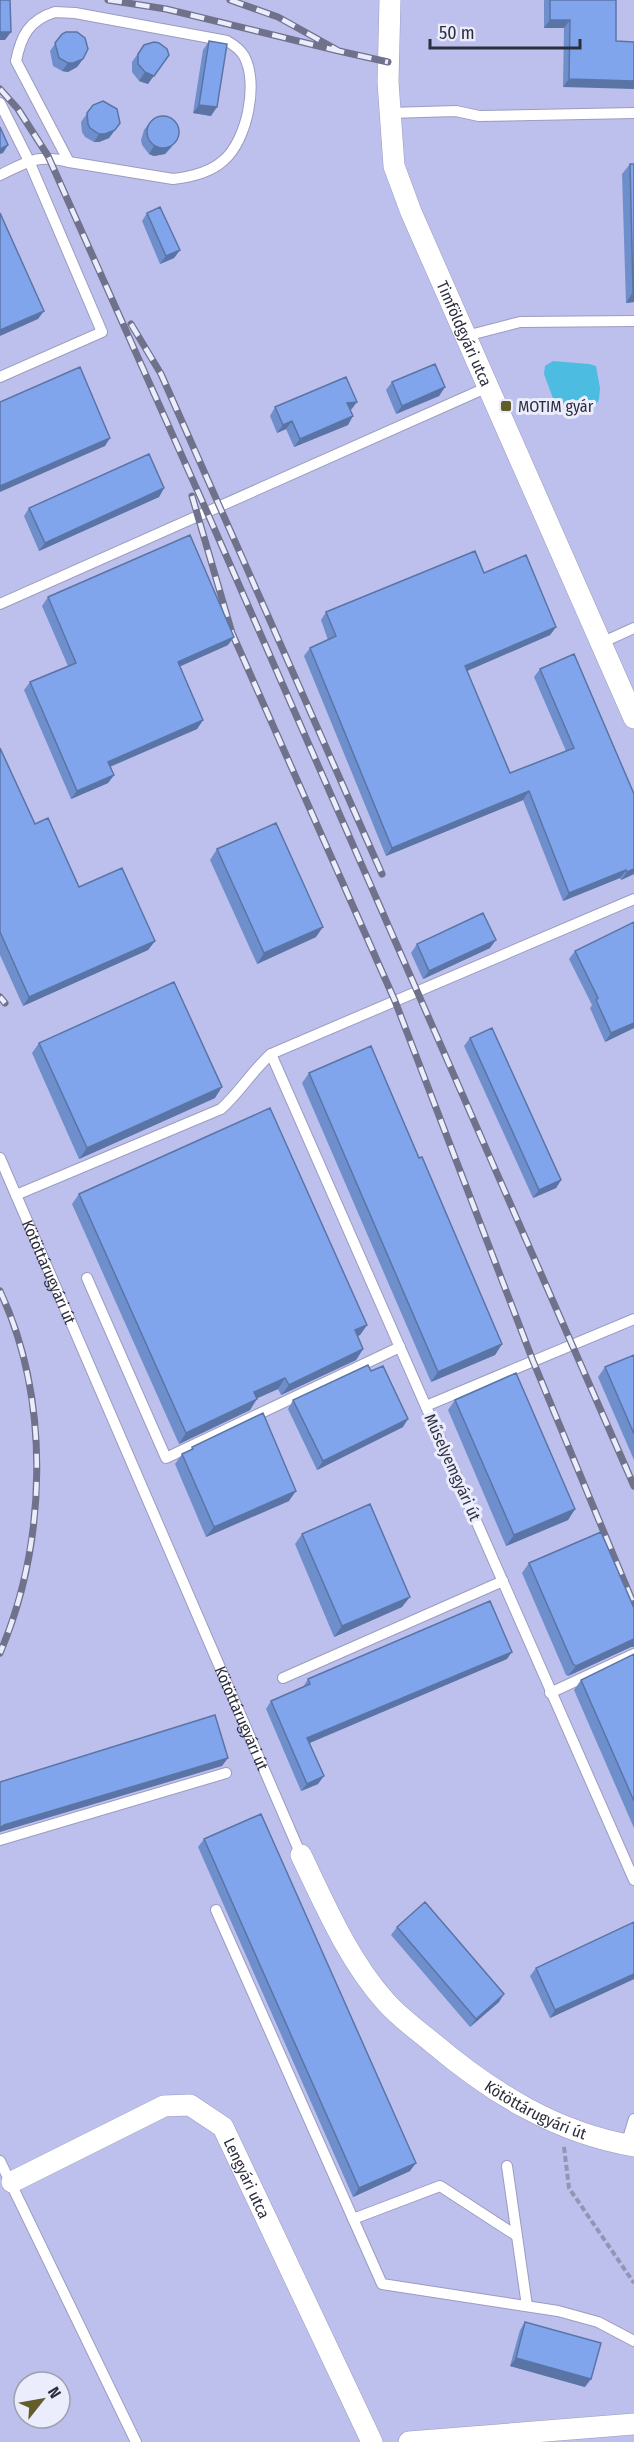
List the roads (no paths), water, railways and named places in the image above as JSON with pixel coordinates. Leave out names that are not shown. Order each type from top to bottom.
[{"type":"street","name":"Timföldgyári utca","points":[[390,0],[388,82],[394,166],[411,212],[634,718]]},
{"type":"street","name":"Kötöttárugyári út","points":[[301,1855],[331,1918],[385,2001],[460,2066],[518,2105],[583,2135],[630,2146]]},
{"type":"street","name":"Lengyári utca","points":[[6,2184],[164,2106],[190,2105],[223,2127],[372,2442]]},
{"type":"street","points":[[410,2442],[634,2424]]},
{"type":"lane","points":[[0,175],[29,161],[48,156],[69,162],[173,179],[188,178],[223,161],[240,140],[247,115],[248,68],[238,47],[227,41],[75,13],[55,12],[43,15],[24,32],[16,61],[69,162]]},
{"type":"lane","points":[[0,103],[29,161],[102,332],[0,377]]},
{"type":"lane","points":[[389,113],[456,111],[479,116],[634,113]]},
{"type":"lane","points":[[466,336],[520,322],[634,321]]},
{"type":"lane","points":[[0,604],[489,387]]},
{"type":"lane","points":[[601,643],[634,628]]},
{"type":"lane","points":[[16,1195],[221,1109],[236,1096],[258,1066],[271,1054],[634,898]]},
{"type":"lane","name":"Műselyemgyári út","points":[[271,1054],[634,1880]]},
{"type":"lane","name":"Kötöttárugyári út","points":[[0,1158],[301,1855]]},
{"type":"lane","points":[[87,1278],[166,1458],[400,1347]]},
{"type":"lane","points":[[426,1406],[634,1319]]},
{"type":"lane","points":[[283,1678],[503,1581]]},
{"type":"lane","points":[[550,1693],[634,1654]]},
{"type":"lane","points":[[0,1840],[226,1773]]},
{"type":"lane","points":[[216,1910],[382,2284],[558,2311],[598,2322],[634,2340]]},
{"type":"lane","points":[[630,2146],[634,2119]]},
{"type":"lane","points":[[0,2161],[6,2184],[136,2442]]},
{"type":"lane","points":[[507,2166],[527,2306]]},
{"type":"lane","points":[[353,2219],[440,2186],[517,2236]]},
{"type":"railway","points":[[108,0],[166,9],[339,51]]},
{"type":"railway","points":[[230,0],[278,17],[339,51],[388,62]]},
{"type":"railway","points":[[0,89],[18,109],[48,156],[207,512],[634,1486]]},
{"type":"railway","points":[[131,324],[161,374],[382,874]]},
{"type":"railway","points":[[192,496],[232,633],[395,1001],[533,1361],[634,1605]]},
{"type":"railway","points":[[0,997],[5,1003]]},
{"type":"railway","points":[[0,1291],[17,1333],[28,1378],[35,1424],[37,1472],[34,1519],[27,1565],[16,1610],[0,1653]]},
{"type":"place","name":"MOTIM gyár","points":[[506,406]]}]
